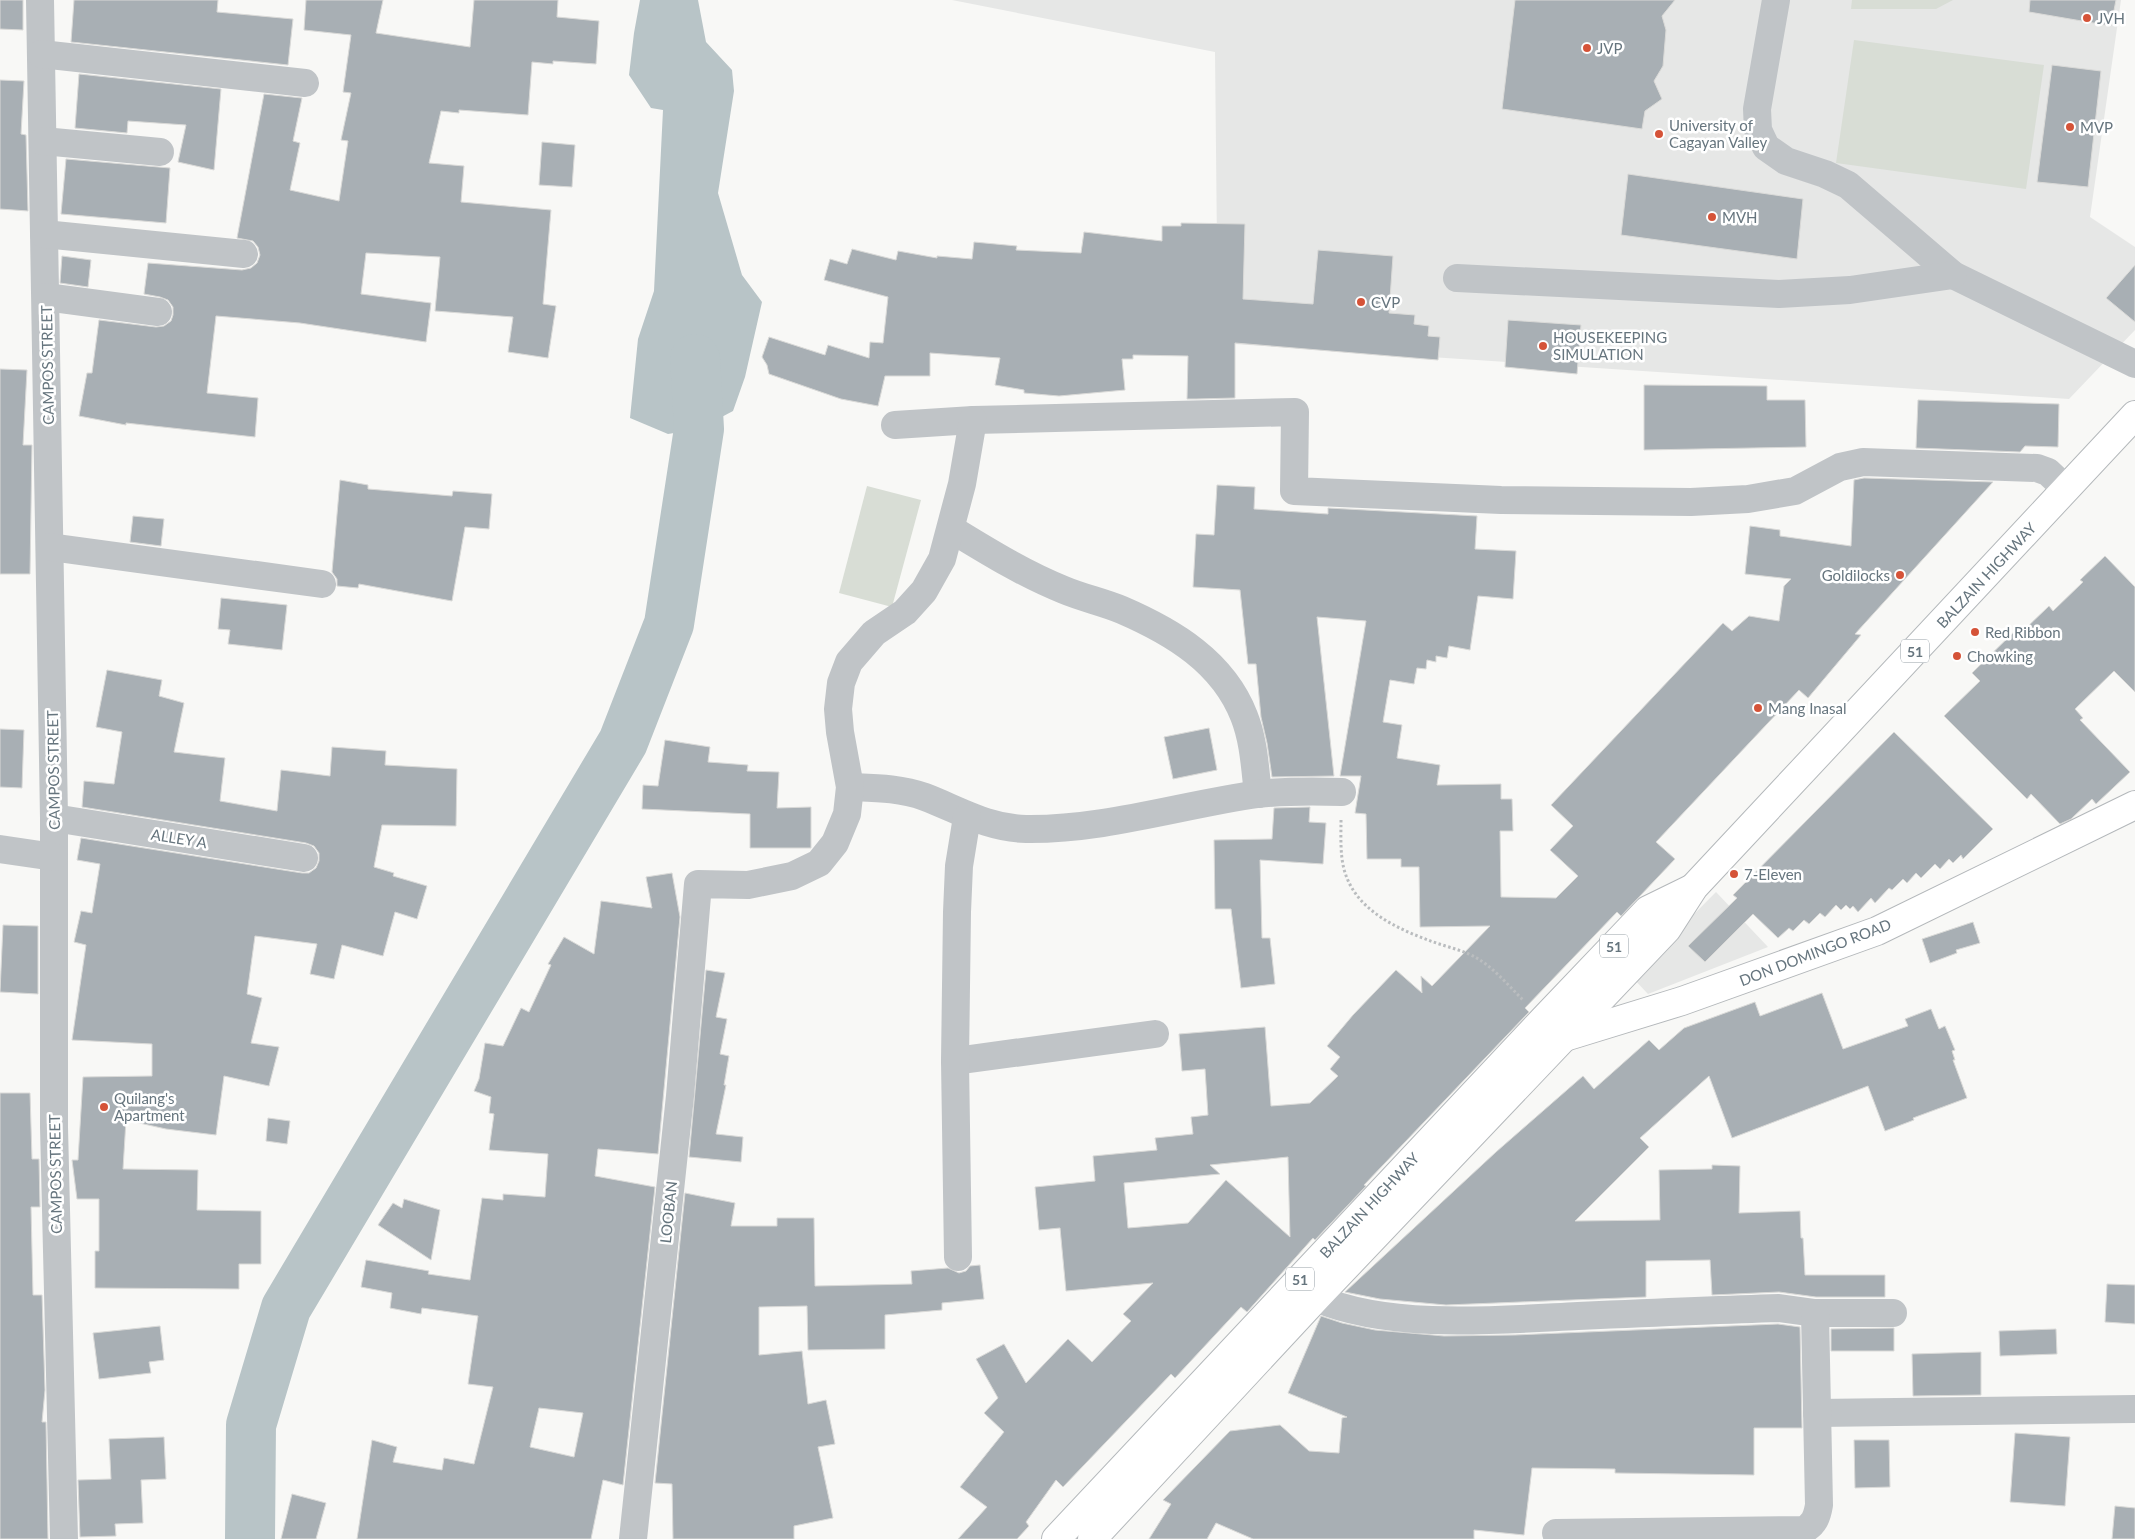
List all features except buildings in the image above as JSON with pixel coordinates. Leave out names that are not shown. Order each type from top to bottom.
[{"type":"main road","name":"BALZAIN HIGHWAY","points":[[1092,1539],[1316,1298],[1667,929],[1694,887],[2066,489],[2133,424]]},
{"type":"main road","name":"DON DOMINGO ROAD","points":[[1566,1037],[1682,1001],[1877,931],[2135,805]]},
{"type":"main road","name":"BALZAIN HIGHWAY","points":[[1056,1539],[1648,910],[1694,887]]},
{"type":"main road","points":[[1544,1019],[1566,1037]]},
{"type":"street","name":"CAMPOS STREET","points":[[40,0],[54,818],[54,1127],[64,1539]]},
{"type":"street","points":[[1776,0],[1757,109],[1758,130],[1766,147],[1786,161],[1825,174],[1848,185],[1953,275],[2135,364]]},
{"type":"street","points":[[41,54],[305,83]]},
{"type":"street","points":[[43,141],[160,152]]},
{"type":"street","points":[[44,234],[244,254]]},
{"type":"street","points":[[1457,278],[1779,294],[1850,290],[1953,275]]},
{"type":"street","points":[[46,297],[158,312]]},
{"type":"street","points":[[895,425],[973,420],[1295,412],[1294,491],[1501,500],[1691,502],[1748,499],[1795,491],[1840,467],[1863,462],[2037,468],[2048,472],[2066,489]]},
{"type":"street","points":[[973,420],[962,484],[942,559],[924,591],[905,612],[874,633],[849,662],[841,683],[838,709],[840,732],[850,787],[890,788],[924,797],[967,817],[1023,829],[1069,828],[1258,794],[1296,791],[1342,792]]},
{"type":"street","points":[[951,528],[1002,560],[1064,590],[1122,610],[1165,632],[1203,656],[1226,681],[1245,716],[1253,751],[1258,794]]},
{"type":"street","points":[[50,547],[322,584]]},
{"type":"street","name":"LOOBAN","points":[[634,1539],[680,1096],[698,884],[748,885],[792,876],[819,864],[834,843],[847,814],[850,787]]},
{"type":"street","points":[[958,1257],[956,1061],[958,903],[959,866],[967,817]]},
{"type":"street","name":"ALLEY A","points":[[54,818],[304,858]]},
{"type":"street","points":[[0,849],[54,857]]},
{"type":"street","points":[[956,1061],[1154,1034]]},
{"type":"street","points":[[1316,1298],[1338,1307],[1399,1317],[1476,1321],[1779,1308],[1815,1313],[1893,1313]]},
{"type":"street","points":[[1556,1533],[1803,1530],[1815,1522],[1819,1505],[1815,1313]]},
{"type":"street","points":[[1817,1413],[2135,1409]]},
{"type":"path","points":[[1342,792],[1341,839],[1344,870],[1358,897],[1381,919],[1427,940],[1473,956],[1544,1019]]},
{"type":"shaded area","points":[[640,0],[698,0],[706,42],[732,70],[734,91],[718,193],[742,275],[762,302],[745,377],[733,411],[699,429],[668,434],[630,418],[638,339],[654,291],[663,110],[651,108],[629,75]]},
{"type":"shaded area","name":"University of Cagayan Valley","points":[[952,0],[2121,0],[2090,217],[2135,247],[2135,330],[2069,399],[1218,343],[1215,52]]},
{"type":"shaded area","points":[[1852,0],[1953,0],[1936,9],[1851,9]]},
{"type":"shaded area","points":[[1854,40],[2044,65],[2026,189],[1836,163]]},
{"type":"shaded area","points":[[867,486],[921,500],[892,607],[839,593]]},
{"type":"shaded area","points":[[1716,892],[1768,947],[1648,994],[1632,977]]},
{"type":"waterway","points":[[250,1539],[251,1425],[286,1308],[623,742],[669,624],[699,429],[695,359]]},
{"type":"place","name":"JVH","points":[[2087,18]]},
{"type":"place","name":"JVP","points":[[1587,48]]},
{"type":"place","name":"MVP","points":[[2070,127]]},
{"type":"place","name":"University of Cagayan Valley","points":[[1659,134]]},
{"type":"place","name":"MVH","points":[[1712,217]]},
{"type":"place","name":"CVP","points":[[1361,302]]},
{"type":"place","name":"HOUSEKEEPING SIMULATION","points":[[1543,346]]},
{"type":"place","name":"Goldilocks","points":[[1900,575]]},
{"type":"place","name":"Red Ribbon","points":[[1975,632]]},
{"type":"place","name":"Chowking","points":[[1957,656]]},
{"type":"place","name":"Mang Inasal","points":[[1758,708]]},
{"type":"place","name":"7-Eleven","points":[[1734,874]]},
{"type":"place","name":"Quilang's Apartment","points":[[104,1107]]}]
